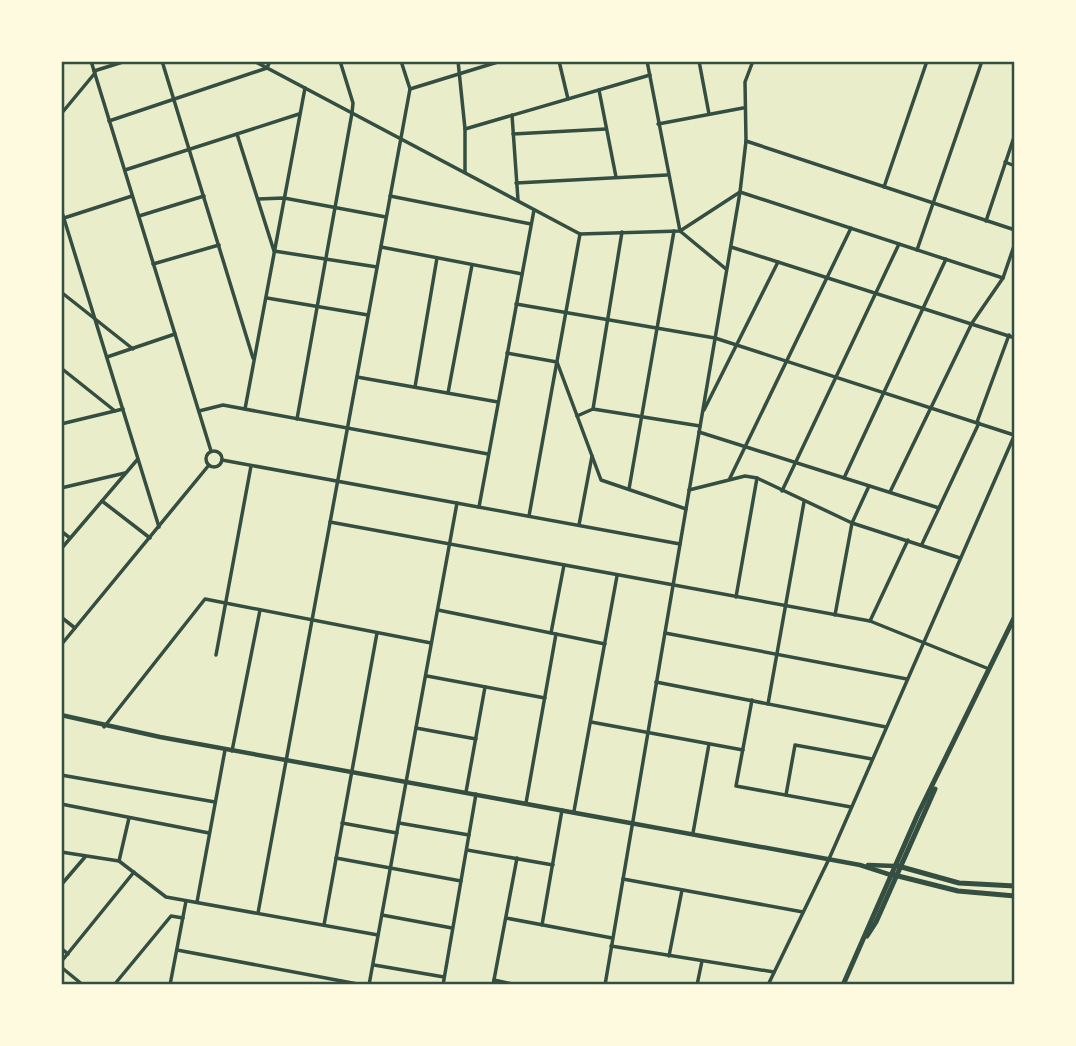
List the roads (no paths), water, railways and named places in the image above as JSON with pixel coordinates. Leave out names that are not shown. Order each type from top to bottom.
[{"type":"main road","points":[[843,985],[1015,616]]},
{"type":"main road","points":[[898,866],[959,883],[1015,886]]},
{"type":"main road","points":[[894,875],[958,891],[1015,896]]},
{"type":"street","points":[[91,61],[211,451]]},
{"type":"street","points":[[61,114],[94,72],[126,61]]},
{"type":"street","points":[[162,61],[254,360]]},
{"type":"street","points":[[254,61],[580,233],[680,231],[740,192]]},
{"type":"street","points":[[109,121],[267,68],[270,61]]},
{"type":"street","points":[[297,419],[352,113],[353,103],[340,61]]},
{"type":"street","points":[[258,913],[410,89],[401,61]]},
{"type":"street","points":[[458,61],[465,129],[465,172]]},
{"type":"street","points":[[410,89],[501,61]]},
{"type":"street","points":[[559,61],[568,99]]},
{"type":"street","points":[[647,61],[680,231],[727,269]]},
{"type":"street","points":[[699,61],[709,114]]},
{"type":"street","points":[[605,985],[740,192],[746,141],[743,108],[746,82],[753,61]]},
{"type":"street","points":[[884,187],[927,61]]},
{"type":"street","points":[[917,250],[982,61]]},
{"type":"street","points":[[465,129],[650,75]]},
{"type":"street","points":[[245,409],[305,88]]},
{"type":"street","points":[[599,90],[616,177]]},
{"type":"street","points":[[658,124],[743,108]]},
{"type":"street","points":[[124,170],[299,114]]},
{"type":"street","points":[[512,115],[518,201]]},
{"type":"street","points":[[513,134],[606,129]]},
{"type":"street","points":[[237,134],[274,251]]},
{"type":"street","points":[[986,221],[1015,134]]},
{"type":"street","points":[[746,141],[1015,230]]},
{"type":"street","points":[[1005,162],[1015,166]]},
{"type":"street","points":[[516,183],[667,174]]},
{"type":"street","points":[[740,192],[1003,278]]},
{"type":"street","points":[[64,218],[132,196]]},
{"type":"street","points":[[138,216],[204,196]]},
{"type":"street","points":[[390,196],[531,224]]},
{"type":"street","points":[[258,199],[284,198],[386,217]]},
{"type":"street","points":[[61,209],[159,527]]},
{"type":"street","points":[[479,507],[534,209]]},
{"type":"street","points":[[730,478],[850,228]]},
{"type":"street","points":[[629,489],[674,231]]},
{"type":"street","points":[[593,410],[622,232]]},
{"type":"street","points":[[528,516],[580,233]]},
{"type":"street","points":[[890,492],[972,323],[1003,278],[1015,243]]},
{"type":"street","points":[[782,491],[899,244]]},
{"type":"street","points":[[153,264],[219,245]]},
{"type":"street","points":[[381,247],[522,274]]},
{"type":"street","points":[[731,247],[1015,338]]},
{"type":"street","points":[[274,251],[377,267]]},
{"type":"street","points":[[415,387],[438,258]]},
{"type":"street","points":[[844,478],[946,259]]},
{"type":"street","points":[[702,415],[778,262]]},
{"type":"street","points":[[448,393],[472,265]]},
{"type":"street","points":[[61,292],[133,349]]},
{"type":"street","points":[[266,298],[368,314]]},
{"type":"street","points":[[516,304],[715,338],[1015,434],[829,859],[768,985]]},
{"type":"street","points":[[107,357],[175,334]]},
{"type":"street","points":[[922,544],[978,423],[1009,335]]},
{"type":"street","points":[[507,353],[557,362]]},
{"type":"street","points":[[557,362],[601,480],[686,509]]},
{"type":"street","points":[[61,368],[115,411]]},
{"type":"street","points":[[357,377],[498,402]]},
{"type":"street","points":[[199,411],[223,405],[488,454]]},
{"type":"street","points":[[61,424],[123,409]]},
{"type":"street","points":[[577,415],[593,410],[700,426]]},
{"type":"street","points":[[699,432],[939,508]]},
{"type":"street","points":[[211,451],[219,452],[222,460]]},
{"type":"street","points":[[209,465],[206,458],[211,451]]},
{"type":"street","points":[[579,526],[592,454]]},
{"type":"street","points":[[61,549],[138,459]]},
{"type":"street","points":[[209,465],[217,467],[222,460]]},
{"type":"street","points":[[222,460],[680,544]]},
{"type":"street","points":[[61,645],[209,465]]},
{"type":"street","points":[[216,655],[251,466]]},
{"type":"street","points":[[61,488],[127,472]]},
{"type":"street","points":[[689,490],[730,478],[757,478],[852,523],[960,558]]},
{"type":"street","points":[[736,597],[757,478]]},
{"type":"street","points":[[835,615],[852,523],[869,486]]},
{"type":"street","points":[[102,501],[150,538]]},
{"type":"street","points":[[768,704],[804,502]]},
{"type":"street","points":[[369,985],[457,503]]},
{"type":"street","points":[[330,522],[870,621],[989,669]]},
{"type":"street","points":[[61,531],[70,538]]},
{"type":"street","points":[[870,621],[908,540]]},
{"type":"street","points":[[551,633],[564,565]]},
{"type":"street","points":[[574,811],[617,575]]},
{"type":"street","points":[[104,727],[205,599],[431,643]]},
{"type":"street","points":[[232,751],[260,610]]},
{"type":"street","points":[[438,610],[605,644]]},
{"type":"street","points":[[61,617],[75,628]]},
{"type":"street","points":[[324,925],[377,633]]},
{"type":"street","points":[[665,633],[907,680]]},
{"type":"street","points":[[526,803],[556,634]]},
{"type":"street","points":[[426,675],[545,698]]},
{"type":"street","points":[[656,682],[886,727]]},
{"type":"street","points":[[467,792],[485,687]]},
{"type":"street","points":[[752,701],[736,786],[851,807]]},
{"type":"street","points":[[61,715],[104,727],[632,821],[860,865],[894,875]]},
{"type":"street","points":[[591,722],[743,750]]},
{"type":"street","points":[[416,728],[476,739]]},
{"type":"street","points":[[693,833],[709,744]]},
{"type":"street","points":[[786,795],[795,745],[872,760]]},
{"type":"street","points":[[197,902],[225,750]]},
{"type":"street","points":[[61,775],[215,802]]},
{"type":"street","points":[[443,985],[476,794]]},
{"type":"street","points":[[61,804],[209,833]]},
{"type":"street","points":[[542,925],[562,809]]},
{"type":"street","points":[[119,862],[129,818]]},
{"type":"street","points":[[342,823],[397,833]]},
{"type":"street","points":[[399,823],[469,835]]},
{"type":"street","points":[[467,850],[553,865]]},
{"type":"street","points":[[61,852],[119,862],[166,897],[378,935]]},
{"type":"street","points":[[61,885],[85,856]]},
{"type":"street","points":[[336,858],[461,881]]},
{"type":"street","points":[[517,858],[493,982],[517,985]]},
{"type":"street","points":[[860,865],[898,866]]},
{"type":"street","points":[[83,985],[61,964],[134,873]]},
{"type":"street","points":[[623,879],[803,912]]},
{"type":"street","points":[[669,956],[682,890]]},
{"type":"street","points":[[170,985],[186,900]]},
{"type":"street","points":[[382,915],[453,928]]},
{"type":"street","points":[[114,985],[171,916],[183,918]]},
{"type":"street","points":[[506,918],[612,938]]},
{"type":"street","points":[[611,946],[774,972]]},
{"type":"street","points":[[61,948],[68,954]]},
{"type":"street","points":[[177,950],[363,985]]},
{"type":"street","points":[[696,985],[702,961]]},
{"type":"street","points":[[373,965],[444,977]]}]
